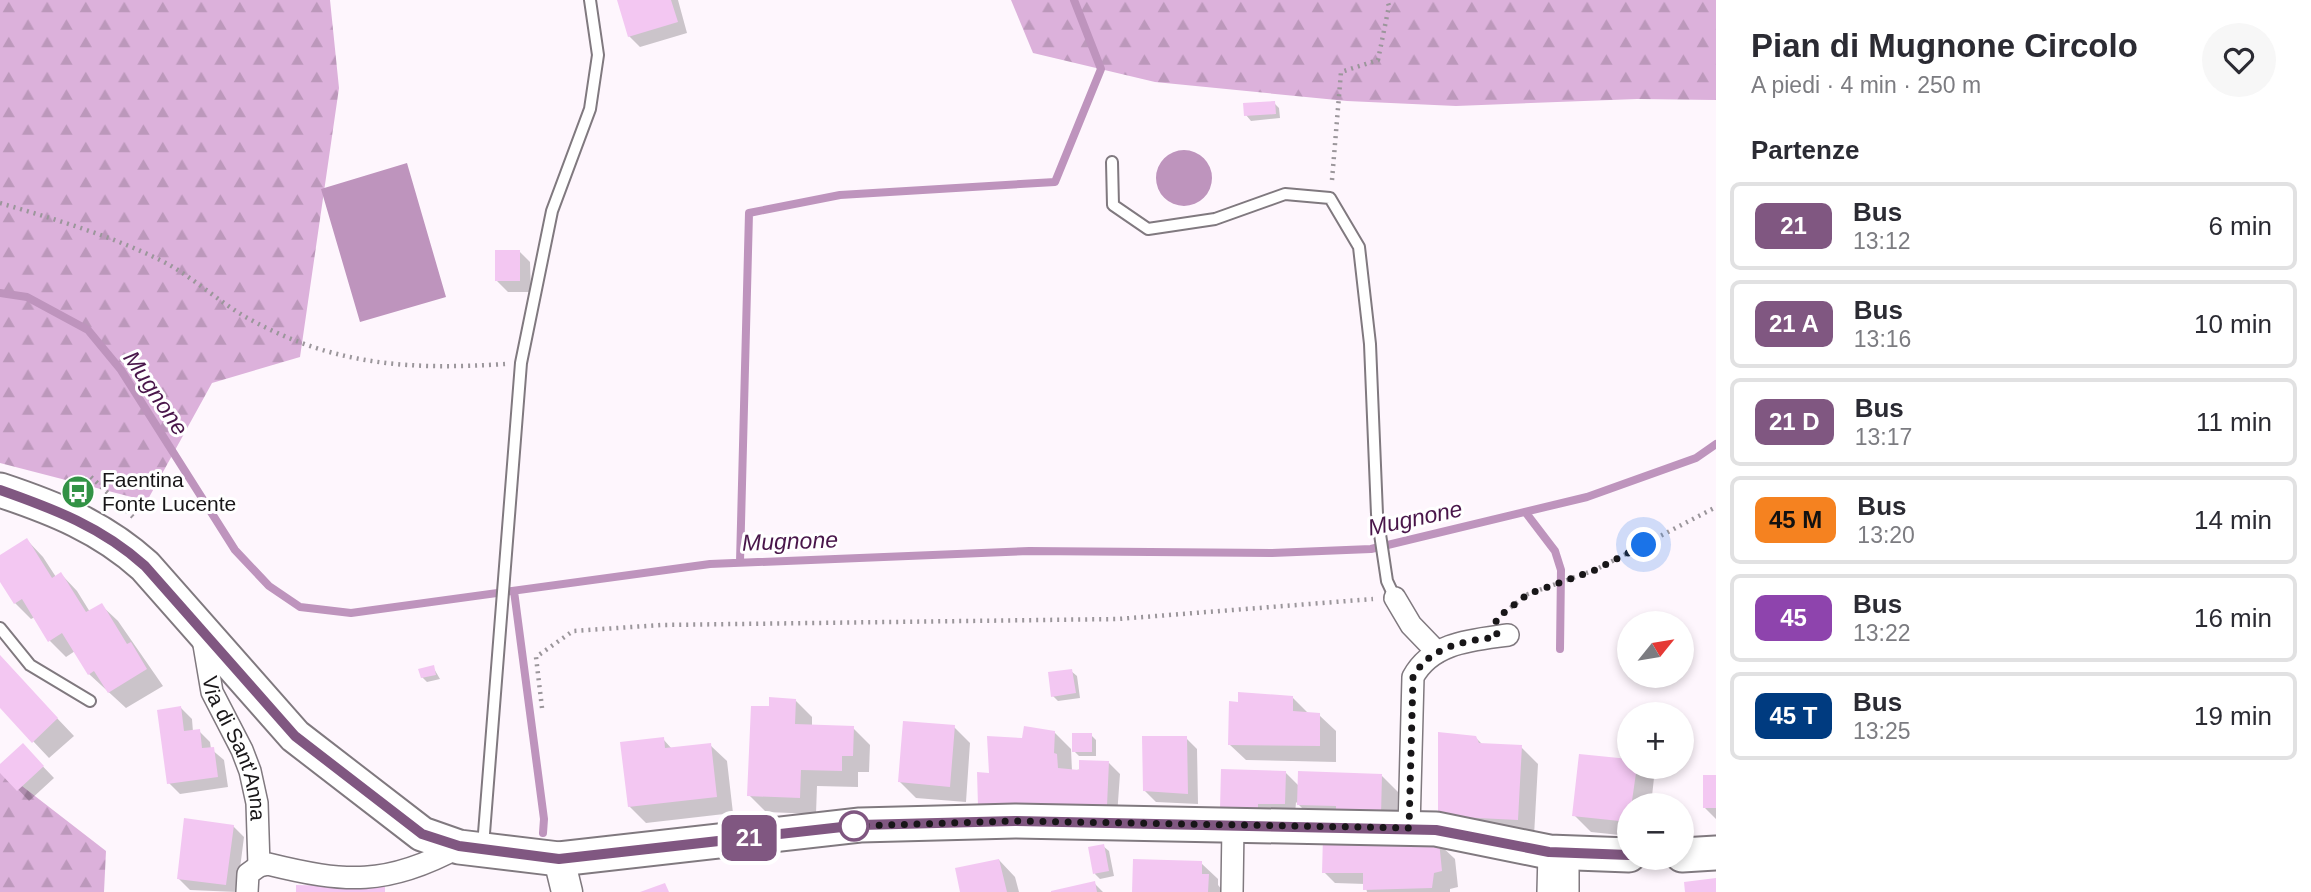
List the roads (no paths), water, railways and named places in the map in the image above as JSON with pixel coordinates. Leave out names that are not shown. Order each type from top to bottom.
[{"type":"main road","points":[[0,490],[83,522],[124,547],[145,566],[273,713],[321,760],[422,834],[471,848],[559,859],[897,823],[1015,821],[1409,828],[1446,831],[1558,852],[1617,854]]},
{"type":"main road","points":[[1694,854],[1716,853]]},
{"type":"street","points":[[1391,589],[1411,625],[1437,652]]},
{"type":"street","name":"Via di Sant'Anna","points":[[202,631],[212,692],[242,750],[257,803],[259,866],[248,874],[247,892]]},
{"type":"street","points":[[1409,828],[1413,677],[1422,662],[1437,652],[1471,640],[1503,636]]},
{"type":"street","points":[[1232,892],[1233,826]]},
{"type":"street","points":[[259,866],[268,864],[326,878],[364,879],[396,873],[471,848]]},
{"type":"street","points":[[1548,892],[1558,852]]},
{"type":"street","points":[[1558,852],[1568,892]]},
{"type":"street","points":[[559,859],[567,892]]},
{"type":"lane","points":[[471,848],[497,654],[521,363],[552,211],[590,109],[598,55],[590,0]]},
{"type":"lane","points":[[1112,162],[1113,205],[1148,229],[1215,219],[1285,194],[1330,198],[1359,247],[1370,344],[1379,524],[1391,589]]},
{"type":"lane","points":[[0,628],[30,665],[90,701]]},
{"type":"waterway","points":[[740,562],[749,213],[840,195],[1055,182],[1101,69],[1074,0]]},
{"type":"waterway","name":"Mugnone","points":[[0,293],[27,297],[88,330],[121,370],[235,550],[269,586],[300,607],[351,613],[710,564],[1029,551],[1272,553],[1371,549],[1587,497],[1696,458],[1716,444]]},
{"type":"waterway","points":[[1526,513],[1555,551],[1561,570],[1560,649]]},
{"type":"waterway","points":[[514,591],[544,819],[543,833]]},
{"type":"place","name":"Faentina Fonte Lucente","points":[[78,492]]}]
